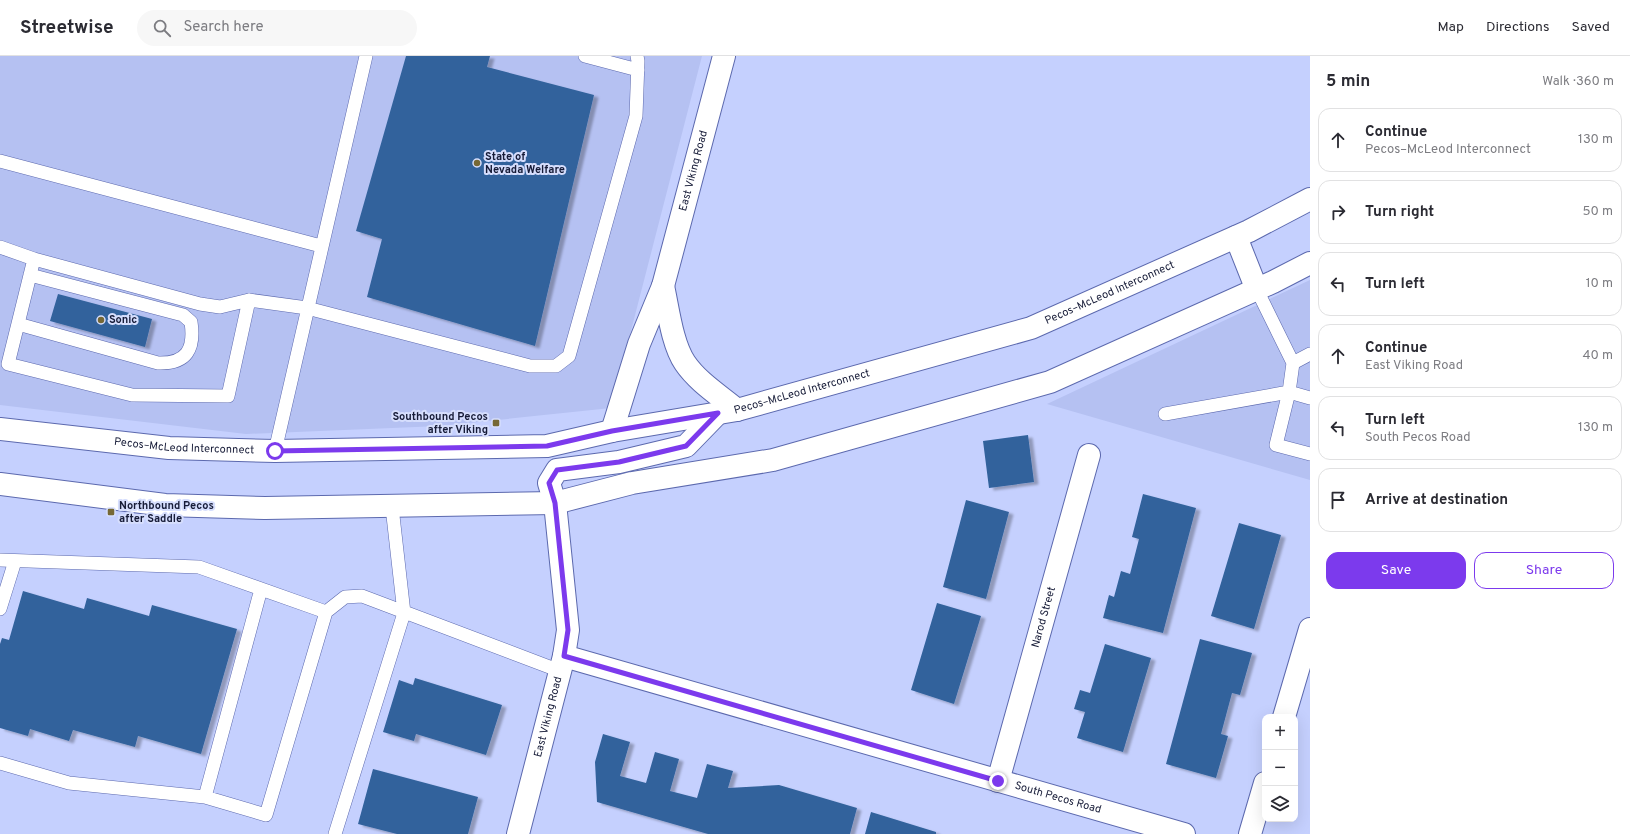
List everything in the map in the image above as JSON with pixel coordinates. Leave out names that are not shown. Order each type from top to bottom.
[{"type":"main road","name":"East Viking Road","points":[[612,431],[639,344],[664,286],[724,56]]},
{"type":"main road","name":"Pecos–McLeod Interconnect","points":[[0,429],[169,448],[275,451],[547,446],[612,431],[727,412],[1031,328],[1236,237],[1310,199]]},
{"type":"main road","points":[[1236,237],[1257,290]]},
{"type":"main road","points":[[0,484],[164,505],[265,508],[555,503],[632,483],[773,460],[1050,382],[1257,290],[1310,263]]},
{"type":"main road","name":"East Viking Road","points":[[518,834],[562,664],[568,630],[555,503],[549,483],[557,470],[619,462],[686,446],[727,412],[702,381],[684,362],[672,332],[664,286]]},
{"type":"main road","name":"Narod Street","points":[[998,781],[1089,455]]},
{"type":"main road","points":[[1285,714],[1310,629]]},
{"type":"main road","name":"South Pecos Road","points":[[562,664],[998,781],[1184,834]]},
{"type":"main road","points":[[1250,834],[1264,786]]},
{"type":"lane","points":[[275,451],[366,56]]},
{"type":"lane","points":[[585,56],[638,70]]},
{"type":"lane","points":[[0,248],[34,259],[200,304],[220,306],[249,300],[307,308],[530,366],[556,366],[569,356],[636,116],[638,70],[637,56]]},
{"type":"lane","points":[[0,161],[321,246]]},
{"type":"lane","points":[[34,259],[8,364],[132,395],[228,396],[249,300]]},
{"type":"lane","points":[[18,324],[158,363],[171,364],[182,359],[191,343],[191,322],[183,316],[30,275]]},
{"type":"lane","points":[[1257,290],[1293,363],[1289,392],[1276,444],[1310,454]]},
{"type":"lane","points":[[1293,363],[1310,354]]},
{"type":"lane","points":[[1164,414],[1289,392],[1310,398]]},
{"type":"lane","points":[[335,834],[404,613],[392,507]]},
{"type":"lane","points":[[0,560],[199,567],[326,612]]},
{"type":"lane","points":[[0,609],[15,560]]},
{"type":"lane","points":[[205,797],[262,589]]},
{"type":"lane","points":[[0,763],[70,783],[205,797],[266,814],[326,612],[345,597],[362,596],[404,613],[562,664]]},
{"type":"shaded area","points":[[0,56],[702,56],[611,408],[440,426],[246,434],[0,405]]},
{"type":"shaded area","points":[[1310,280],[1310,480],[1047,404]]},
{"type":"building","name":"State of Nevada Welfare","points":[[406,56],[490,56],[487,67],[594,95],[535,346],[367,297],[382,239],[356,231]]},
{"type":"building","name":"Sonic","points":[[58,294],[152,319],[145,347],[50,321]]},
{"type":"building","points":[[1028,435],[1034,482],[989,488],[983,441]]},
{"type":"building","points":[[1143,494],[1196,508],[1163,633],[1103,618],[1109,595],[1114,597],[1121,571],[1130,574],[1139,539],[1132,537]]},
{"type":"building","points":[[966,500],[1009,512],[986,599],[943,587]]},
{"type":"building","points":[[1239,523],[1281,535],[1254,629],[1211,616]]},
{"type":"building","points":[[23,591],[84,609],[87,598],[149,616],[152,605],[237,629],[201,754],[138,736],[135,747],[73,730],[69,741],[30,729],[28,736],[0,728],[0,644],[2,638],[9,640]]},
{"type":"building","points":[[937,603],[981,616],[954,704],[911,690]]},
{"type":"building","points":[[1200,639],[1252,653],[1240,695],[1232,693],[1221,734],[1228,736],[1216,778],[1166,764]]},
{"type":"building","points":[[1105,644],[1151,658],[1123,752],[1077,738],[1085,712],[1074,709],[1080,690],[1090,693]]},
{"type":"building","points":[[415,678],[502,705],[486,755],[416,734],[414,741],[383,732],[399,680],[413,685]]},
{"type":"building","points":[[603,734],[630,742],[620,776],[646,783],[655,752],[679,759],[670,791],[697,798],[707,764],[733,771],[728,788],[779,785],[857,808],[850,834],[708,834],[597,802],[595,762]]},
{"type":"building","points":[[373,769],[478,797],[468,834],[397,834],[358,824]]},
{"type":"building","points":[[871,812],[936,832],[936,834],[865,834]]},
{"type":"place","name":"State of Nevada Welfare","points":[[477,163]]},
{"type":"place","name":"Sonic","points":[[101,320]]},
{"type":"place","name":"Southbound Pecos after Viking","points":[[496,423]]},
{"type":"place","name":"Northbound Pecos after Saddle","points":[[111,512]]},
{"type":"route","points":[[275,451],[547,446],[612,431],[718,413],[686,446],[619,462],[557,470],[549,483],[555,503],[568,630],[564,656],[998,781]]}]
